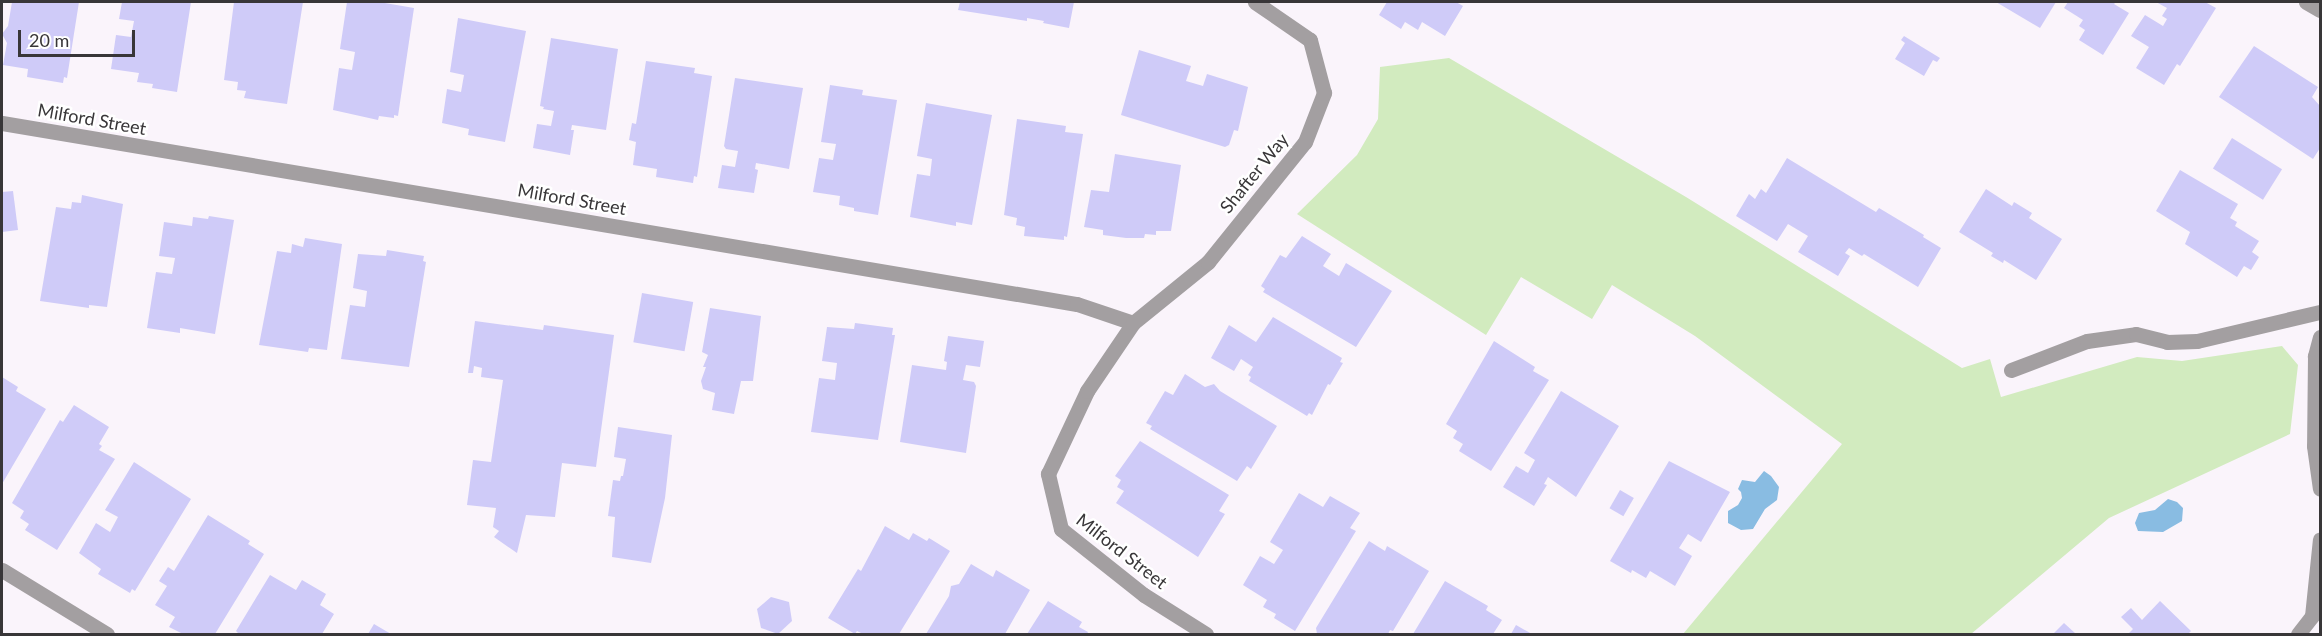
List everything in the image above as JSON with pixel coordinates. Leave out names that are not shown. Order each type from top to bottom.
[{"type":"street","name":"Shafter Way","points":[[1048,474],[1087,391],[1133,323],[1208,262],[1305,142],[1324,93],[1310,40],[1255,2]]},
{"type":"street","points":[[2306,2],[2320,10]]},
{"type":"street","name":"Milford Street","points":[[2,123],[1065,302],[1133,323]]},
{"type":"street","points":[[2011,370],[2087,341],[2136,334],[2167,342],[2197,340],[2320,312]]},
{"type":"street","points":[[2320,337],[2315,356],[2314,435],[2320,489]]},
{"type":"street","name":"Milford Street","points":[[1048,474],[1061,529],[1144,595],[1206,634]]},
{"type":"street","points":[[2298,634],[2316,618],[2320,539]]},
{"type":"street","points":[[2,570],[107,634]]},
{"type":"green space","points":[[1449,58],[1686,197],[1962,368],[1990,359],[2001,397],[2137,357],[2182,361],[2282,346],[2298,365],[2290,434],[2109,518],[1971,634],[1683,634],[1842,444],[1695,336],[1612,285],[1592,319],[1521,277],[1486,335],[1297,214],[1357,155],[1378,119],[1380,67]]},
{"type":"water","points":[[1764,471],[1779,487],[1777,500],[1765,509],[1753,529],[1741,530],[1728,523],[1728,511],[1738,505],[1742,498],[1738,489],[1742,480],[1755,482]]},
{"type":"water","points":[[2168,499],[2177,502],[2183,508],[2182,521],[2163,532],[2138,531],[2135,523],[2139,513],[2155,510]]},
{"type":"building","points":[[12,2],[79,2],[67,78],[64,77],[63,83],[27,77],[28,69],[3,65],[7,43],[2,34],[8,26]]},
{"type":"building","points":[[122,2],[191,2],[177,92],[152,88],[153,84],[137,82],[139,73],[111,69],[116,35],[131,37],[134,21],[119,19]]},
{"type":"building","points":[[234,2],[303,2],[287,104],[244,98],[246,91],[237,90],[238,82],[224,80]]},
{"type":"building","points":[[347,2],[379,2],[414,8],[398,116],[394,115],[394,118],[379,116],[378,120],[333,110],[339,68],[352,70],[355,52],[340,49]]},
{"type":"building","points":[[960,2],[1074,2],[1069,28],[1027,18],[1027,21],[958,10]]},
{"type":"building","points":[[1387,2],[1456,2],[1463,6],[1445,36],[1422,22],[1418,30],[1405,22],[1401,29],[1379,15]]},
{"type":"building","points":[[1996,2],[2056,2],[2040,28]]},
{"type":"building","points":[[2068,2],[2116,2],[2114,4],[2129,13],[2103,55],[2079,40],[2085,30],[2079,26],[2083,20],[2064,8]]},
{"type":"building","points":[[2156,2],[2205,2],[2216,8],[2180,66],[2177,64],[2164,85],[2136,68],[2149,47],[2131,36],[2145,15],[2163,26],[2167,19],[2162,16],[2167,8]]},
{"type":"building","points":[[458,18],[526,31],[505,142],[468,135],[469,129],[442,123],[447,89],[461,92],[464,75],[450,72]]},
{"type":"building","points":[[1904,36],[1940,58],[1937,62],[1933,60],[1924,76],[1895,59],[1905,43],[1901,40]]},
{"type":"building","points":[[551,38],[618,49],[606,130],[572,125],[571,130],[574,130],[570,155],[533,148],[537,124],[551,126],[554,111],[543,109],[544,107],[540,106]]},
{"type":"building","points":[[2254,46],[2318,87],[2312,97],[2320,106],[2320,148],[2313,159],[2219,97]]},
{"type":"building","points":[[1139,50],[1191,66],[1186,81],[1203,86],[1207,74],[1248,87],[1238,131],[1234,130],[1229,145],[1225,147],[1121,115]]},
{"type":"building","points":[[646,61],[695,68],[694,73],[712,76],[697,177],[694,176],[693,183],[656,177],[657,169],[633,165],[636,142],[629,140],[632,123],[636,124]]},
{"type":"building","points":[[735,78],[803,88],[789,169],[756,163],[755,169],[758,170],[754,193],[718,188],[722,165],[735,167],[738,151],[726,149],[724,146]]},
{"type":"building","points":[[830,85],[863,90],[862,95],[897,100],[878,215],[854,211],[854,208],[839,205],[840,196],[813,192],[819,158],[833,160],[836,144],[821,142]]},
{"type":"building","points":[[926,103],[992,115],[972,225],[956,222],[956,226],[910,217],[917,174],[930,176],[932,159],[917,156]]},
{"type":"building","points":[[1017,119],[1066,126],[1065,132],[1083,134],[1067,237],[1064,236],[1064,240],[1024,236],[1025,227],[1016,225],[1017,218],[1004,215]]},
{"type":"building","points":[[2232,138],[2282,169],[2263,200],[2213,169]]},
{"type":"building","points":[[1115,154],[1181,165],[1171,231],[1156,231],[1156,235],[1145,234],[1144,238],[1126,238],[1103,235],[1103,230],[1084,227],[1091,190],[1109,192]]},
{"type":"building","points":[[1787,158],[1876,212],[1879,208],[1941,248],[1918,287],[1864,254],[1862,256],[1849,248],[1845,253],[1850,256],[1838,276],[1798,252],[1808,236],[1788,224],[1777,241],[1736,216],[1749,194],[1755,199],[1761,189],[1766,193]]},
{"type":"building","points":[[2180,170],[2238,204],[2230,218],[2237,222],[2235,226],[2259,241],[2252,252],[2259,257],[2251,270],[2244,266],[2237,277],[2185,244],[2190,232],[2156,211]]},
{"type":"building","points":[[1986,189],[2012,206],[2014,202],[2032,213],[2029,218],[2062,239],[2036,280],[2004,260],[2003,263],[1991,256],[1993,253],[1959,232]]},
{"type":"building","points":[[13,191],[18,230],[2,232],[2,192]]},
{"type":"building","points":[[82,195],[123,204],[107,307],[89,305],[89,308],[40,301],[56,207],[71,209],[72,202],[81,203]]},
{"type":"building","points":[[209,216],[234,220],[215,334],[180,328],[180,333],[147,328],[156,272],[172,274],[175,258],[159,256],[164,222],[192,226],[193,217],[208,219]]},
{"type":"building","points":[[1302,236],[1331,254],[1323,266],[1339,276],[1346,263],[1392,291],[1356,347],[1263,292],[1265,289],[1261,286],[1280,255],[1286,258]]},
{"type":"building","points":[[305,238],[342,244],[327,350],[309,348],[308,352],[259,345],[277,251],[291,253],[292,244],[303,247]]},
{"type":"building","points":[[387,250],[424,256],[423,261],[426,262],[409,367],[341,359],[350,305],[365,307],[367,291],[353,288],[358,254],[386,256]]},
{"type":"building","points":[[642,293],[693,302],[685,351],[633,342]]},
{"type":"building","points":[[710,308],[761,316],[753,381],[741,381],[734,414],[712,410],[715,393],[703,389],[701,381],[708,355],[702,352]]},
{"type":"building","points":[[1273,317],[1342,358],[1340,362],[1343,363],[1330,385],[1328,384],[1312,415],[1309,413],[1307,416],[1249,381],[1251,377],[1248,375],[1253,367],[1241,359],[1234,371],[1211,358],[1229,325],[1256,342]]},
{"type":"building","points":[[475,321],[543,330],[544,325],[614,335],[596,467],[562,463],[555,517],[526,515],[517,553],[494,537],[499,531],[493,527],[496,508],[467,505],[473,460],[491,462],[503,380],[481,377],[482,368],[474,366],[473,373],[468,373]]},
{"type":"building","points":[[855,323],[893,328],[892,335],[895,335],[878,440],[811,432],[819,378],[835,380],[837,363],[822,361],[827,327],[854,329]]},
{"type":"building","points":[[948,336],[984,341],[980,367],[966,365],[963,380],[974,382],[976,386],[966,453],[900,442],[912,365],[946,370],[947,362],[944,361]]},
{"type":"building","points":[[1494,341],[1535,367],[1533,371],[1549,380],[1491,471],[1459,451],[1463,444],[1453,438],[1457,431],[1446,424]]},
{"type":"building","points":[[1185,374],[1205,387],[1214,384],[1220,391],[1277,426],[1251,469],[1247,466],[1237,481],[1150,429],[1152,426],[1146,423],[1165,391],[1173,395]]},
{"type":"building","points":[[2,377],[18,387],[16,391],[46,409],[2,484]]},
{"type":"building","points":[[1561,391],[1619,426],[1576,497],[1548,477],[1544,484],[1547,485],[1534,506],[1503,487],[1516,466],[1528,473],[1535,460],[1524,453]]},
{"type":"building","points":[[74,405],[109,427],[99,444],[102,446],[99,450],[115,459],[57,550],[25,530],[29,524],[20,518],[24,511],[12,503],[60,420],[63,422]]},
{"type":"building","points":[[618,427],[672,435],[665,498],[651,563],[612,557],[615,517],[608,516],[613,480],[620,481],[626,459],[614,457]]},
{"type":"building","points":[[1140,441],[1229,495],[1219,511],[1225,514],[1198,557],[1116,503],[1124,491],[1117,487],[1121,480],[1115,476]]},
{"type":"building","points":[[1669,461],[1730,492],[1701,542],[1688,534],[1679,548],[1692,556],[1675,586],[1650,571],[1646,578],[1632,570],[1631,573],[1610,561]]},
{"type":"building","points":[[134,462],[191,499],[135,591],[132,589],[130,593],[98,574],[101,569],[79,553],[96,523],[110,532],[118,517],[105,510]]},
{"type":"building","points":[[1620,490],[1634,498],[1623,516],[1610,508]]},
{"type":"building","points":[[1299,493],[1323,507],[1330,496],[1360,513],[1350,528],[1356,531],[1295,631],[1274,618],[1276,614],[1263,607],[1267,600],[1243,585],[1260,556],[1274,564],[1283,550],[1270,542]]},
{"type":"building","points":[[208,515],[250,541],[248,544],[264,554],[215,634],[183,634],[169,627],[175,617],[155,605],[167,586],[159,581],[168,567],[174,571]]},
{"type":"building","points":[[885,526],[909,540],[913,533],[927,541],[929,538],[950,551],[899,634],[863,634],[857,631],[855,634],[828,618],[858,569],[861,571]]},
{"type":"building","points":[[1369,541],[1385,551],[1387,546],[1429,571],[1393,631],[1390,630],[1388,634],[1317,634],[1316,628]]},
{"type":"building","points":[[971,564],[993,577],[996,570],[1030,590],[1005,634],[926,634],[949,596],[951,586],[959,584]]},
{"type":"building","points":[[270,575],[296,590],[302,580],[326,594],[320,605],[334,614],[322,634],[239,634],[236,631]]},
{"type":"building","points":[[1445,581],[1488,606],[1486,610],[1502,620],[1493,634],[1413,634]]},
{"type":"building","points":[[771,597],[789,602],[792,621],[778,634],[761,628],[757,609]]},
{"type":"building","points":[[1048,601],[1082,622],[1079,627],[1088,632],[1087,634],[1027,634]]},
{"type":"building","points":[[2160,601],[2191,631],[2188,634],[2128,634],[2133,629],[2121,617],[2131,608],[2142,620]]},
{"type":"building","points":[[2064,623],[2076,634],[2053,634]]},
{"type":"building","points":[[374,624],[391,634],[368,634]]},
{"type":"building","points":[[1516,625],[1532,634],[1511,634]]}]
